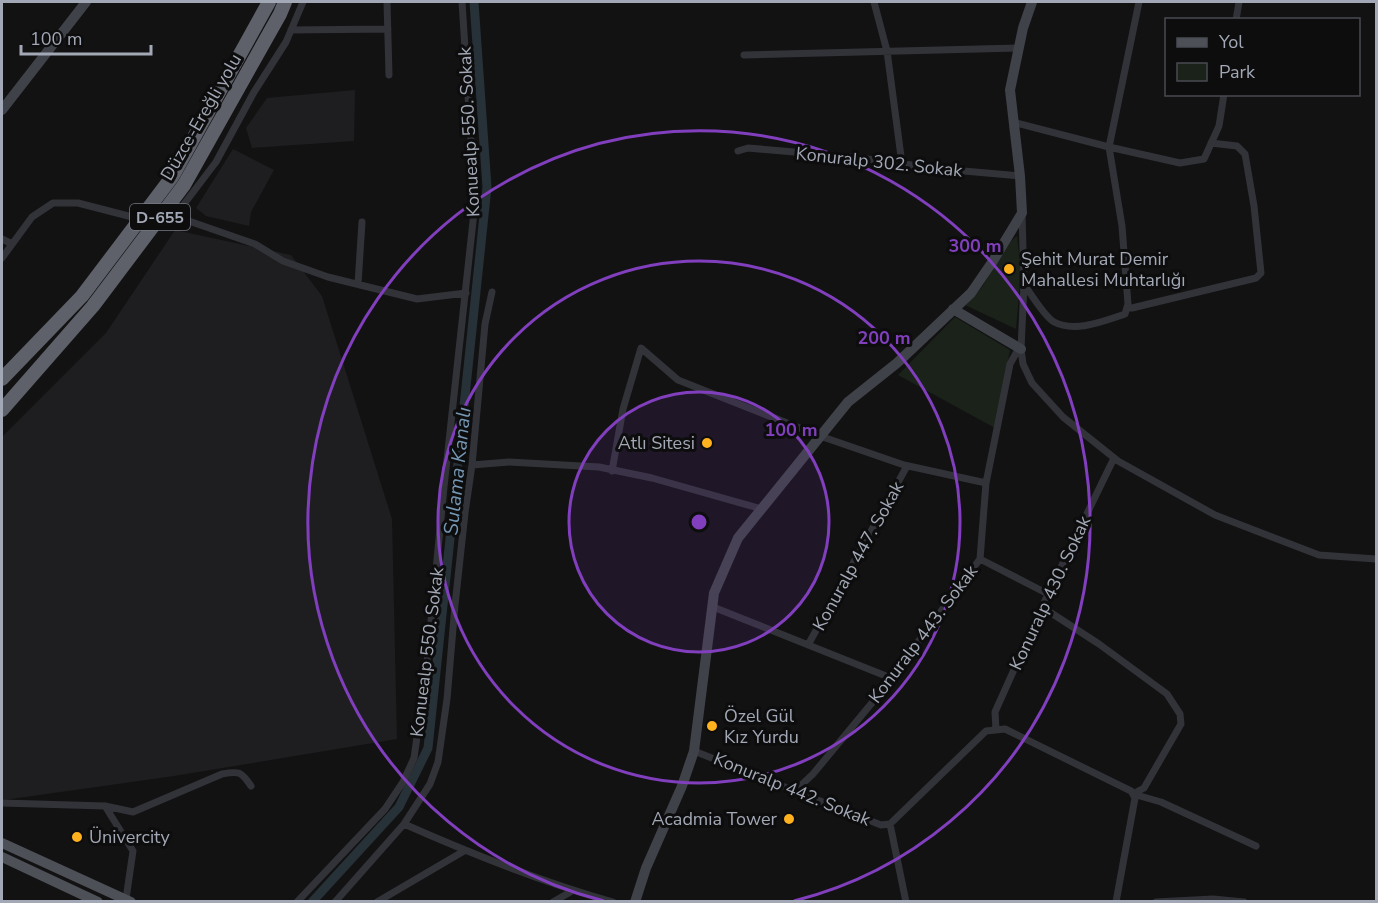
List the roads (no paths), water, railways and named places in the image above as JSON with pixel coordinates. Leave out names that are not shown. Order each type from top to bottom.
[{"type":"highway","name":"Düzce-Ereğli yolu","points":[[2,379],[82,296],[172,177],[268,2]]},
{"type":"highway","name":"Düzce-Ereğli yolu","points":[[2,410],[93,306],[169,214],[285,2]]},
{"type":"main road","points":[[2,843],[129,900]]},
{"type":"main road","points":[[2,857],[98,902]]},
{"type":"street","points":[[2,110],[86,2]]},
{"type":"street","points":[[303,2],[291,30],[216,162],[169,214],[255,244],[283,261],[303,269],[358,284],[417,298],[466,292]]},
{"type":"street","points":[[387,2],[389,75]]},
{"type":"street","name":"Konuealp 550. Sokak","points":[[297,902],[385,809],[403,782],[414,758],[429,651],[475,202],[462,2]]},
{"type":"street","points":[[874,2],[887,51],[902,164]]},
{"type":"street","points":[[1032,2],[1023,28],[1010,90],[1022,213],[1024,285],[1020,349],[1023,364],[1032,383],[1063,417],[1114,458],[1145,478],[1224,519],[1319,555],[1377,559]]},
{"type":"street","points":[[1024,285],[1053,321],[1068,327],[1096,323],[1125,314],[1122,226],[1109,147],[1139,2]]},
{"type":"street","points":[[1236,18],[1239,2]]},
{"type":"street","points":[[291,30],[388,28]]},
{"type":"street","points":[[744,56],[1019,48]]},
{"type":"street","points":[[1013,122],[1180,163],[1204,159],[1219,126],[1224,96]]},
{"type":"street","points":[[1126,307],[1132,308],[1256,278],[1261,273],[1254,206],[1245,154],[1237,146],[1211,143]]},
{"type":"street","name":"Konuralp 302. Sokak","points":[[738,151],[748,148],[852,157],[1020,176]]},
{"type":"street","points":[[2,258],[32,217],[53,203],[78,203],[140,219]]},
{"type":"street","points":[[635,902],[646,868],[682,786],[694,751],[714,593],[738,538],[848,402],[897,363],[971,293],[1022,213]]},
{"type":"street","points":[[358,284],[362,222]]},
{"type":"street","points":[[2,239],[12,244]]},
{"type":"street","points":[[335,902],[404,824],[430,784],[438,762],[447,699],[485,324],[492,292]]},
{"type":"street","points":[[953,309],[1020,349]]},
{"type":"street","points":[[612,471],[623,409],[641,348],[678,380],[820,436],[907,466],[986,483]]},
{"type":"street","name":"Konuralp 443. Sokak","points":[[795,790],[813,774],[891,678],[980,559],[986,483],[1010,364],[1020,349]]},
{"type":"street","name":"Konuralp 430. Sokak","points":[[996,730],[995,712],[1048,594],[1114,458]]},
{"type":"street","points":[[472,465],[509,462],[599,467],[652,478],[762,509]]},
{"type":"street","name":"Konuralp 447. Sokak","points":[[808,645],[907,466]]},
{"type":"street","points":[[980,559],[1048,594]]},
{"type":"street","points":[[713,607],[891,678]]},
{"type":"street","points":[[1042,607],[1099,644],[1167,694],[1180,714],[1181,724],[1144,788],[1133,794]]},
{"type":"street","points":[[996,730],[1005,729],[1131,791],[1135,798],[1116,902]]},
{"type":"street","name":"Konuralp 442. Sokak","points":[[694,751],[881,825],[890,824],[986,731],[996,730]]},
{"type":"street","points":[[2,803],[105,806],[133,812],[222,774],[237,771],[244,775],[251,786]]},
{"type":"street","points":[[1133,794],[1161,802],[1256,846]]},
{"type":"street","points":[[105,806],[133,851],[129,900]]},
{"type":"street","points":[[404,824],[464,851],[572,891],[613,902]]},
{"type":"street","points":[[890,824],[906,902]]},
{"type":"street","points":[[377,902],[464,851]]},
{"type":"street","points":[[553,902],[572,891]]},
{"type":"street","points":[[1156,902],[1213,899],[1244,902]]},
{"type":"waterway","name":"Sulama Kanalı","points":[[312,902],[399,807],[428,748],[487,187],[474,2]]},
{"type":"place","name":"Şehit Murat Demir Mahallesi Muhtarlığı","points":[[1009,269]]},
{"type":"place","name":"Atlı Sitesi","points":[[707,443]]},
{"type":"place","name":"Özel Gül Kız Yurdu","points":[[712,726]]},
{"type":"place","name":"Acadmia Tower","points":[[789,819]]},
{"type":"place","name":"Ünivercity","points":[[77,837]]}]
